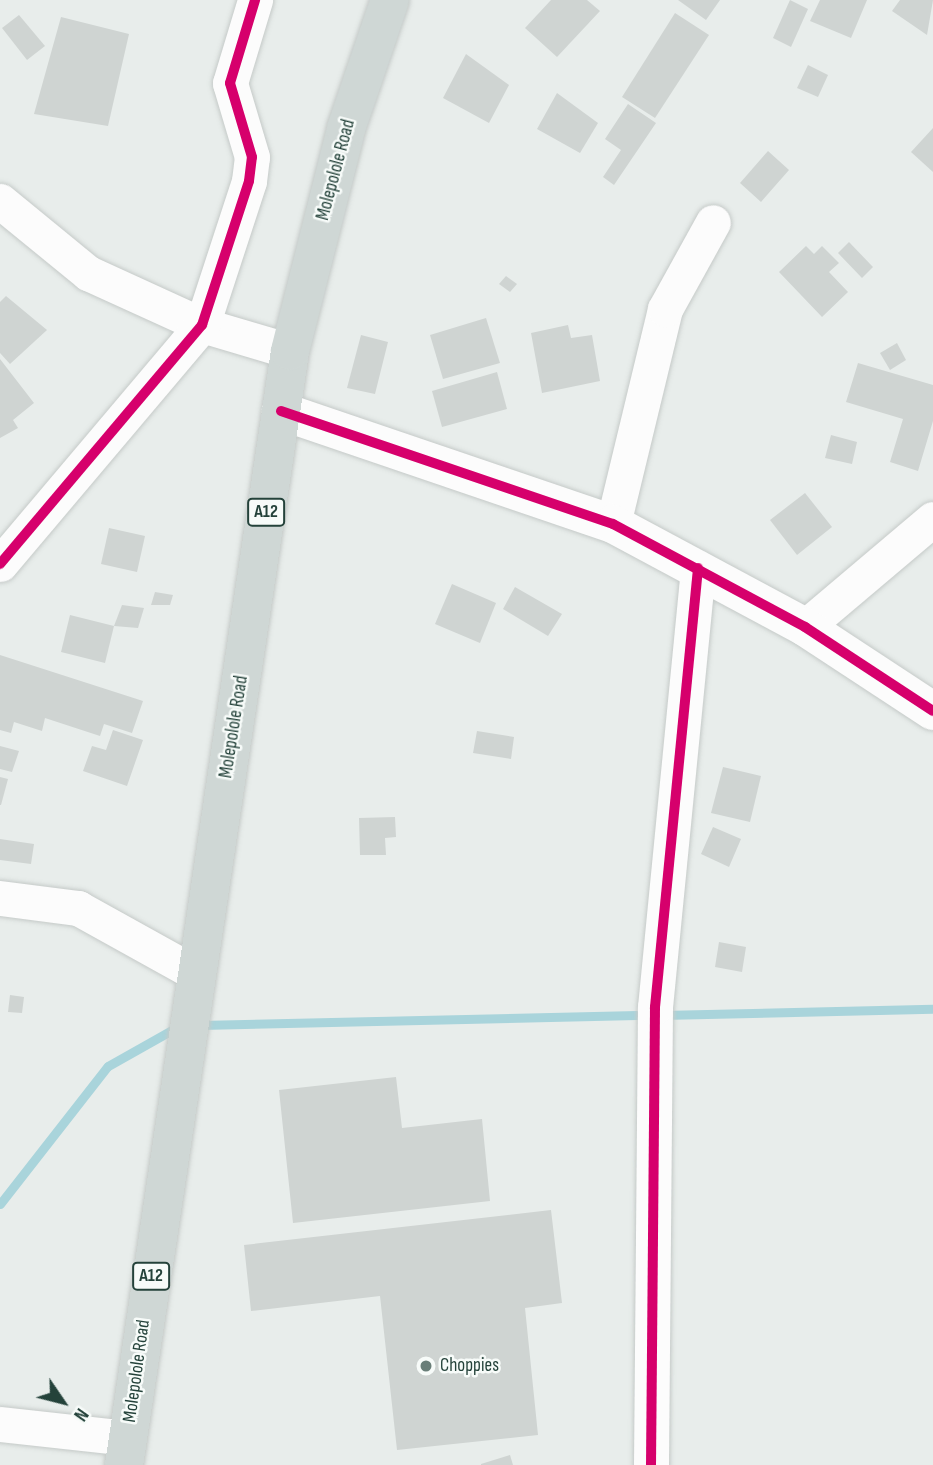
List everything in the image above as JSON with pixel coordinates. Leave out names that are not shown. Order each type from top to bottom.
[{"type":"main road","name":"Molepolole Road","points":[[125,1452],[185,1034],[197,974],[290,351],[346,129],[390,0]]},
{"type":"street","points":[[0,564],[202,326],[249,181],[252,157],[230,83],[255,0]]},
{"type":"street","points":[[0,201],[88,273],[202,326],[290,351]]},
{"type":"street","points":[[613,524],[665,309],[713,222]]},
{"type":"street","points":[[281,411],[613,524],[805,627],[933,710]]},
{"type":"street","points":[[805,627],[933,519]]},
{"type":"street","points":[[651,1465],[655,1007],[698,568]]},
{"type":"street","points":[[0,898],[78,908],[197,974]]},
{"type":"street","points":[[0,1424],[125,1452]]},
{"type":"building","points":[[551,0],[587,0],[600,11],[557,57],[525,28]]},
{"type":"building","points":[[678,0],[720,0],[706,20]]},
{"type":"building","points":[[790,0],[808,9],[791,47],[773,38]]},
{"type":"building","points":[[820,0],[867,0],[851,38],[810,21]]},
{"type":"building","points":[[900,0],[933,0],[927,35],[892,11]]},
{"type":"building","points":[[675,13],[709,35],[655,118],[622,97]]},
{"type":"building","points":[[19,15],[45,46],[27,60],[2,28]]},
{"type":"building","points":[[61,17],[129,34],[108,126],[34,114]]},
{"type":"building","points":[[466,54],[509,85],[489,123],[443,98]]},
{"type":"building","points":[[808,65],[828,75],[818,97],[797,88]]},
{"type":"building","points":[[557,93],[598,123],[580,153],[537,129]]},
{"type":"building","points":[[628,104],[656,123],[614,185],[603,177],[621,150],[605,139]]},
{"type":"building","points":[[933,128],[933,172],[911,152]]},
{"type":"building","points":[[768,151],[789,170],[761,202],[740,183]]},
{"type":"building","points":[[849,242],[873,267],[862,278],[838,253]]},
{"type":"building","points":[[806,246],[814,254],[822,246],[839,263],[829,272],[848,292],[822,317],[779,272]]},
{"type":"building","points":[[506,276],[517,284],[510,292],[499,284]]},
{"type":"building","points":[[6,296],[47,330],[10,364],[0,353],[0,302]]},
{"type":"building","points":[[486,318],[500,363],[443,379],[430,335]]},
{"type":"building","points":[[568,325],[571,338],[592,335],[600,381],[542,393],[531,333]]},
{"type":"building","points":[[361,335],[388,342],[375,394],[347,388]]},
{"type":"building","points":[[897,343],[906,360],[890,370],[880,353]]},
{"type":"building","points":[[0,359],[34,403],[13,420],[18,428],[0,438]]},
{"type":"building","points":[[858,363],[933,385],[933,421],[918,471],[890,462],[903,419],[846,402]]},
{"type":"building","points":[[497,372],[507,409],[442,427],[432,391]]},
{"type":"building","points":[[831,435],[857,442],[852,464],[825,458]]},
{"type":"building","points":[[805,493],[832,527],[797,555],[770,520]]},
{"type":"building","points":[[109,528],[145,536],[137,572],[101,564]]},
{"type":"building","points":[[452,584],[496,603],[480,643],[435,624]]},
{"type":"building","points":[[515,587],[562,614],[548,636],[503,609]]},
{"type":"building","points":[[155,592],[173,595],[170,605],[151,605]]},
{"type":"building","points":[[122,605],[144,608],[138,628],[114,626]]},
{"type":"building","points":[[70,615],[114,626],[105,663],[61,652]]},
{"type":"building","points":[[0,655],[143,701],[132,733],[104,724],[100,736],[45,718],[42,731],[14,722],[11,733],[0,730]]},
{"type":"building","points":[[113,730],[143,740],[127,786],[83,771],[92,746],[106,750]]},
{"type":"building","points":[[477,731],[514,737],[511,759],[473,753]]},
{"type":"building","points":[[0,746],[19,751],[12,772],[0,769]]},
{"type":"building","points":[[723,767],[761,776],[750,822],[711,813]]},
{"type":"building","points":[[0,777],[8,779],[1,805],[0,805]]},
{"type":"building","points":[[395,817],[396,837],[385,838],[386,855],[360,855],[359,818]]},
{"type":"building","points":[[713,827],[741,839],[729,867],[701,854]]},
{"type":"building","points":[[0,839],[34,844],[31,864],[0,860]]},
{"type":"building","points":[[719,942],[746,947],[742,972],[715,967]]},
{"type":"building","points":[[10,995],[24,997],[22,1013],[8,1012]]},
{"type":"building","points":[[396,1077],[402,1128],[482,1119],[490,1201],[293,1223],[279,1090]]},
{"type":"building","points":[[551,1210],[562,1303],[525,1308],[538,1435],[397,1450],[380,1296],[251,1311],[244,1245]]},
{"type":"building","points":[[510,1455],[513,1465],[481,1465],[481,1464]]},
{"type":"waterway","points":[[662,1015],[933,1009]]},
{"type":"waterway","points":[[200,1025],[648,1015]]},
{"type":"waterway","points":[[0,1204],[108,1066],[179,1026]]},
{"type":"cycle path","points":[[0,564],[202,325],[249,181],[252,157],[230,83],[255,0]]},
{"type":"cycle path","points":[[281,411],[613,524],[805,627],[933,711]]},
{"type":"cycle path","points":[[651,1465],[655,1007],[698,568]]},
{"type":"place","name":"Choppies","points":[[426,1366]]}]
